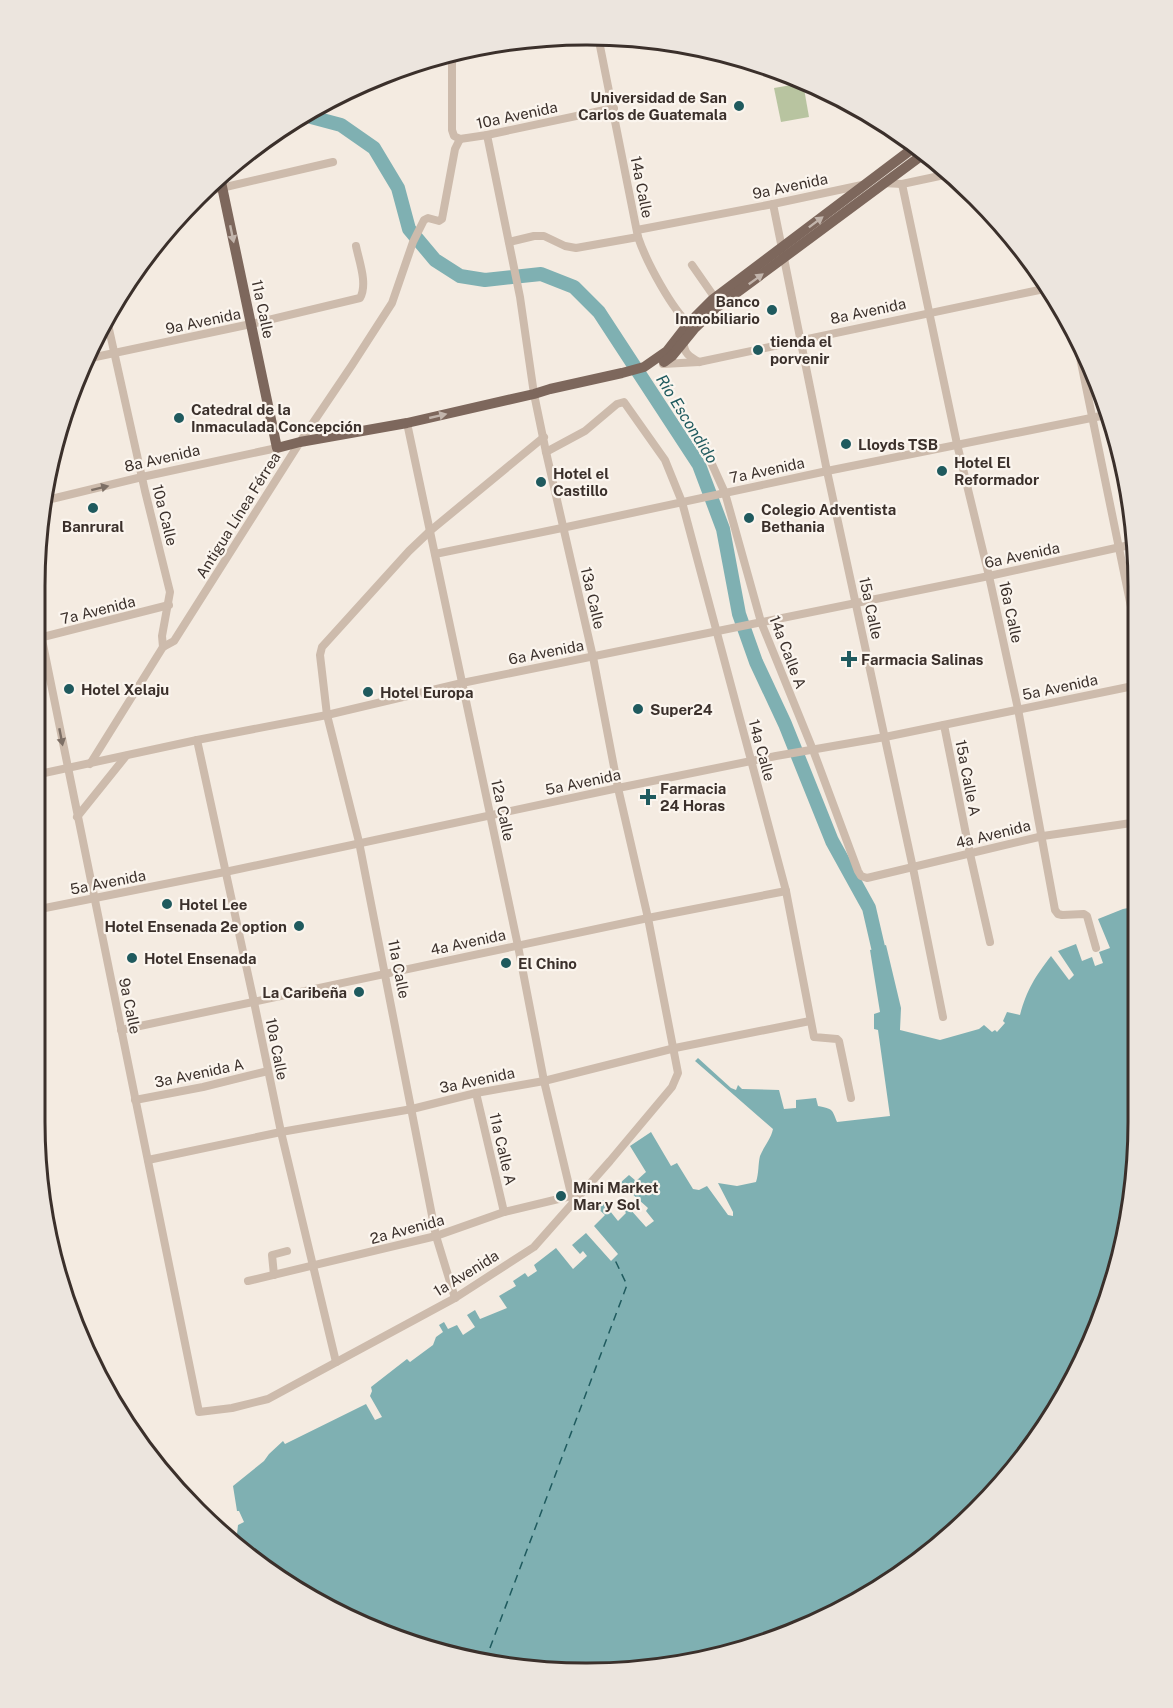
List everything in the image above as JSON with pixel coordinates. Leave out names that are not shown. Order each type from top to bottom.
[{"type":"main road","points":[[691,326],[909,152]]},
{"type":"main road","points":[[691,326],[715,298],[886,183],[918,158]]},
{"type":"main road","name":"11a Calle","points":[[222,186],[277,448]]},
{"type":"main road","name":"8a Avenida","points":[[277,448],[407,423],[550,389],[619,377],[644,370],[663,364],[672,356],[684,342],[691,326]]},
{"type":"main road","name":"8a Avenida","points":[[644,370],[667,351],[691,326]]},
{"type":"street","name":"14a Calle","points":[[600,45],[643,250],[662,287],[691,326]]},
{"type":"street","points":[[452,62],[452,129],[454,136],[460,139]]},
{"type":"street","name":"10a Avenida","points":[[460,139],[614,108]]},
{"type":"street","name":"13a Calle","points":[[487,135],[520,297],[534,394],[562,528],[593,657],[618,788],[678,1065]]},
{"type":"street","name":"Antigua Línea Férrea","points":[[90,764],[163,647],[174,641],[300,442],[392,303],[413,242],[424,220],[442,219],[455,149],[460,139]]},
{"type":"street","points":[[227,181],[333,162]]},
{"type":"street","name":"9a Avenida","points":[[509,244],[544,236],[565,246],[586,248],[638,234],[867,184],[902,184],[940,176]]},
{"type":"street","name":"16a Calle","points":[[902,184],[957,444],[1018,709],[1055,909],[1058,914],[1062,915],[1084,914],[1087,916],[1096,948]]},
{"type":"street","name":"15a Calle","points":[[773,204],[943,1017]]},
{"type":"street","name":"9a Avenida","points":[[96,357],[360,298],[364,286],[356,246]]},
{"type":"street","points":[[692,265],[715,298]]},
{"type":"street","name":"8a Avenida","points":[[663,364],[699,362],[1040,291]]},
{"type":"street","name":"10a Calle","points":[[109,332],[170,592],[162,636],[163,647]]},
{"type":"street","points":[[684,342],[687,354],[699,362]]},
{"type":"street","points":[[1082,369],[1128,589]]},
{"type":"street","name":"14a Calle","points":[[546,452],[585,431],[621,402],[626,403],[670,470],[682,502],[697,562],[721,631],[751,762],[786,891],[810,1021]]},
{"type":"street","name":"7a Avenida","points":[[435,554],[957,444],[1100,416]]},
{"type":"street","name":"12a Calle","points":[[407,423],[518,946],[544,1081],[572,1199]]},
{"type":"street","points":[[430,531],[544,437]]},
{"type":"street","name":"14a Calle A","points":[[701,440],[722,494],[760,622],[808,751],[858,871]]},
{"type":"street","name":"8a Avenida","points":[[52,499],[277,448]]},
{"type":"street","name":"11a Calle","points":[[430,531],[322,647],[320,661],[327,715],[358,843],[436,1236],[454,1298]]},
{"type":"street","name":"6a Avenida","points":[[45,773],[327,715],[462,683],[989,576],[1126,546]]},
{"type":"street","name":"7a Avenida","points":[[45,637],[169,605]]},
{"type":"street","name":"9a Calle","points":[[45,670],[199,1412]]},
{"type":"street","name":"5a Avenida","points":[[45,908],[618,788],[885,737],[1128,687]]},
{"type":"street","name":"15a Calle A","points":[[944,725],[990,942]]},
{"type":"street","name":"10a Calle","points":[[197,740],[281,1132],[336,1362]]},
{"type":"street","points":[[77,817],[126,756]]},
{"type":"street","name":"4a Avenida","points":[[858,871],[861,876],[867,878],[1043,836],[1128,823]]},
{"type":"street","name":"4a Avenida","points":[[121,1030],[648,918],[786,891]]},
{"type":"street","points":[[810,1021],[815,1038],[839,1041],[850,1098]]},
{"type":"street","name":"3a Avenida","points":[[148,1160],[281,1132],[412,1109],[476,1093],[544,1081],[675,1048],[810,1021]]},
{"type":"street","name":"1a Avenida","points":[[199,1412],[232,1408],[268,1399],[454,1298],[534,1247],[572,1199],[610,1161],[672,1087],[678,1073],[678,1065]]},
{"type":"street","name":"3a Avenida A","points":[[135,1100],[268,1071]]},
{"type":"street","name":"11a Calle A","points":[[476,1093],[504,1212]]},
{"type":"street","name":"2a Avenida","points":[[248,1281],[436,1236],[504,1212],[572,1199]]},
{"type":"street","points":[[274,1275],[272,1255],[287,1251]]},
{"type":"green space","points":[[791,85],[804,91],[809,117],[781,122],[774,88]]},
{"type":"water","points":[[1128,908],[1127,1157],[1118,1227],[1099,1296],[1072,1361],[1037,1422],[1016,1451],[994,1479],[944,1529],[887,1572],[826,1607],[794,1622],[727,1645],[692,1653],[622,1662],[551,1662],[481,1653],[446,1645],[379,1622],[347,1607],[286,1572],[236,1534],[238,1525],[244,1522],[237,1511],[233,1486],[264,1461],[283,1441],[285,1444],[366,1404],[375,1420],[382,1417],[370,1396],[371,1387],[407,1359],[410,1362],[433,1345],[436,1337],[443,1332],[439,1325],[444,1322],[448,1329],[457,1325],[463,1335],[475,1327],[467,1315],[475,1310],[480,1319],[507,1308],[499,1296],[516,1286],[513,1281],[525,1273],[528,1277],[537,1271],[534,1265],[556,1248],[573,1269],[587,1256],[583,1251],[580,1254],[572,1245],[586,1233],[611,1261],[618,1254],[594,1226],[605,1215],[596,1207],[603,1200],[612,1209],[610,1211],[618,1221],[626,1213],[618,1203],[621,1199],[646,1227],[654,1221],[646,1211],[648,1208],[620,1183],[629,1175],[636,1181],[646,1172],[630,1146],[651,1132],[671,1166],[677,1163],[693,1189],[699,1190],[707,1186],[728,1215],[733,1216],[718,1183],[737,1186],[756,1182],[760,1156],[773,1129],[695,1061],[698,1058],[736,1090],[738,1085],[742,1089],[779,1090],[784,1109],[796,1108],[796,1100],[816,1098],[818,1106],[831,1110],[837,1122],[890,1116],[878,1030],[874,1029],[874,1014],[880,1012],[870,950],[886,945],[901,1008],[900,1030],[940,1040],[979,1029],[984,1025],[992,1032],[995,1030],[997,1032],[1005,1023],[1003,1021],[1007,1012],[1020,1015],[1032,984],[1051,956],[1069,980],[1074,975],[1058,951],[1076,944],[1082,961],[1092,957],[1095,966],[1103,963],[1099,952],[1110,948],[1098,919]]},
{"type":"waterway","name":"Río Escondido","points":[[316,118],[341,125],[374,148],[398,188],[409,229],[435,260],[460,276],[485,280],[541,274],[574,287],[599,312],[699,465],[723,529],[739,614],[756,662],[785,724],[832,841],[869,908],[878,947]]},
{"type":"ferry route","points":[[488,1654],[627,1285],[614,1258]]},
{"type":"place","name":"Universidad de San Carlos de Guatemala","points":[[739,106]]},
{"type":"place","name":"Banco Inmobiliario","points":[[772,310]]},
{"type":"place","name":"tienda el porvenir","points":[[758,350]]},
{"type":"place","name":"Catedral de la Inmaculada Concepción","points":[[179,418]]},
{"type":"place","name":"Lloyds TSB","points":[[846,444]]},
{"type":"place","name":"Hotel El Reformador","points":[[942,471]]},
{"type":"place","name":"Hotel el Castillo","points":[[541,482]]},
{"type":"place","name":"Banrural","points":[[93,508]]},
{"type":"place","name":"Colegio Adventista Bethania","points":[[749,518]]},
{"type":"place","name":"Farmacia Salinas","points":[[849,659]]},
{"type":"place","name":"Hotel Xelaju","points":[[69,689]]},
{"type":"place","name":"Hotel Europa","points":[[368,692]]},
{"type":"place","name":"Super24","points":[[638,709]]},
{"type":"place","name":"Farmacia 24 Horas","points":[[648,797]]},
{"type":"place","name":"Hotel Lee","points":[[167,904]]},
{"type":"place","name":"Hotel Ensenada 2e option","points":[[299,926]]},
{"type":"place","name":"Hotel Ensenada","points":[[132,958]]},
{"type":"place","name":"El Chino","points":[[506,963]]},
{"type":"place","name":"La Caribeña","points":[[359,992]]},
{"type":"place","name":"Mini Market Mar y Sol","points":[[561,1196]]}]
